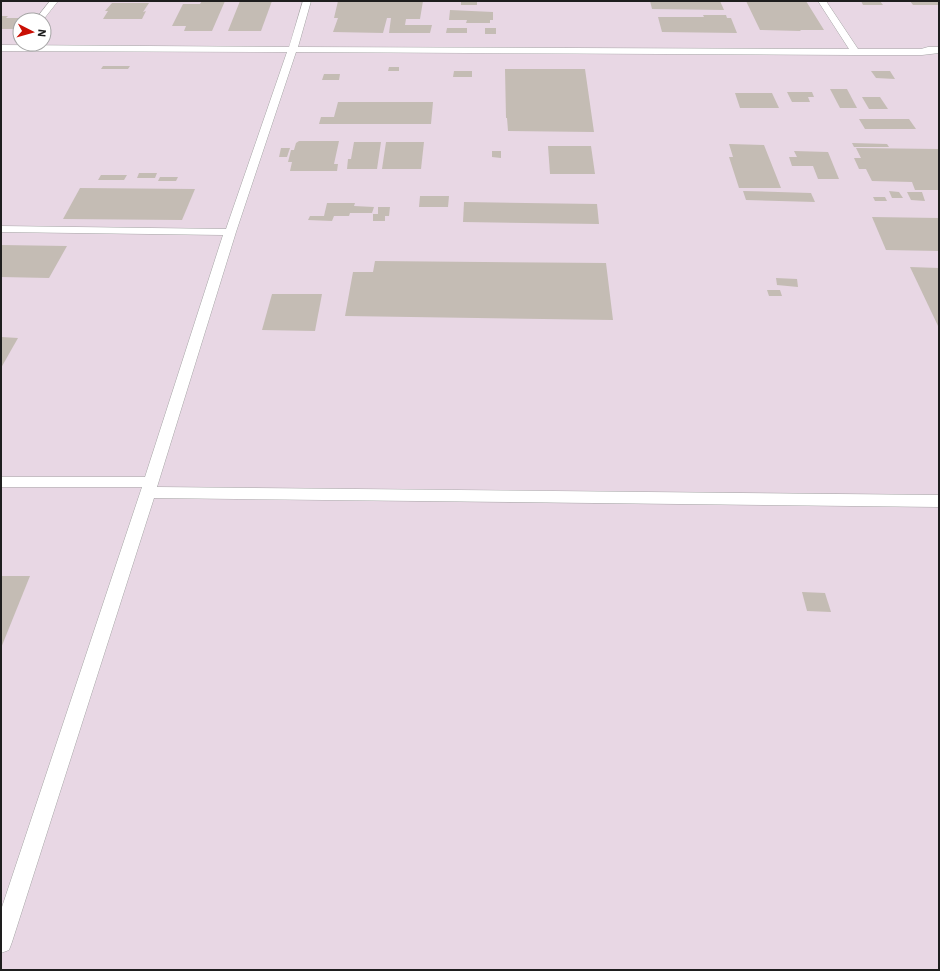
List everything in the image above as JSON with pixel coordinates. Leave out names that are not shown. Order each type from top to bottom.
[{"type":"lane","points":[[45,12],[54,1]]},
{"type":"lane","points":[[1,942],[150,487],[230,232],[292,50],[307,1]]},
{"type":"lane","points":[[822,1],[855,52]]},
{"type":"lane","points":[[52,46],[292,50],[855,52],[922,52],[928,50],[939,50]]},
{"type":"lane","points":[[1,48],[12,47]]},
{"type":"lane","points":[[1,228],[230,232]]},
{"type":"lane","points":[[1,482],[150,487],[939,501]]},
{"type":"shaded area","points":[[1,1],[939,1],[939,970],[1,970]]},
{"type":"building","points":[[202,1],[225,1],[212,31],[184,31],[186,26],[172,26],[183,4],[200,4]]},
{"type":"building","points":[[240,1],[272,1],[261,31],[228,31]]},
{"type":"building","points":[[338,1],[423,1],[420,19],[406,19],[405,25],[432,25],[430,33],[389,33],[391,18],[387,18],[383,33],[333,32],[338,18],[334,18]]},
{"type":"building","points":[[461,1],[477,1],[477,5],[461,5]]},
{"type":"building","points":[[650,1],[720,1],[724,10],[652,9]]},
{"type":"building","points":[[746,1],[806,1],[824,30],[760,30]]},
{"type":"building","points":[[861,1],[880,1],[883,5],[863,5]]},
{"type":"building","points":[[910,1],[939,1],[939,5],[913,5]]},
{"type":"building","points":[[112,3],[149,3],[143,12],[146,11],[142,19],[103,19],[108,11],[105,11]]},
{"type":"building","points":[[450,10],[493,12],[493,20],[490,20],[490,23],[466,23],[467,20],[449,20]]},
{"type":"building","points":[[703,15],[726,15],[727,18],[731,18],[737,33],[662,32],[658,17],[704,17]]},
{"type":"building","points":[[1,16],[8,16],[6,18],[12,18],[12,29],[1,29]]},
{"type":"building","points":[[447,28],[467,28],[467,33],[446,33]]},
{"type":"building","points":[[485,28],[496,28],[496,34],[485,34]]},
{"type":"building","points":[[103,66],[130,66],[128,69],[101,69]]},
{"type":"building","points":[[389,67],[399,67],[399,71],[388,71]]},
{"type":"building","points":[[505,69],[585,69],[594,132],[508,131],[506,118]]},
{"type":"building","points":[[454,71],[472,71],[472,77],[453,77]]},
{"type":"building","points":[[871,71],[890,71],[895,79],[876,78]]},
{"type":"building","points":[[324,74],[340,74],[339,80],[322,80]]},
{"type":"building","points":[[830,89],[847,89],[857,108],[840,108]]},
{"type":"building","points":[[787,92],[812,92],[814,97],[808,97],[810,102],[792,102]]},
{"type":"building","points":[[735,93],[772,93],[779,108],[740,108]]},
{"type":"building","points":[[862,97],[880,97],[888,109],[869,109]]},
{"type":"building","points":[[338,102],[433,102],[431,124],[319,124],[321,117],[334,117]]},
{"type":"building","points":[[859,119],[909,119],[916,129],[865,129]]},
{"type":"building","points":[[299,141],[339,141],[334,164],[338,164],[337,171],[290,171],[292,162],[288,162],[291,150],[294,150],[296,143]]},
{"type":"building","points":[[354,142],[381,142],[377,169],[347,169],[348,159],[351,159]]},
{"type":"building","points":[[386,142],[424,142],[421,169],[382,169]]},
{"type":"building","points":[[852,143],[887,144],[889,147],[854,147]]},
{"type":"building","points":[[729,144],[764,145],[781,188],[739,188],[729,157],[733,157]]},
{"type":"building","points":[[548,146],[591,146],[595,174],[550,174]]},
{"type":"building","points":[[281,148],[290,148],[287,157],[279,157]]},
{"type":"building","points":[[856,148],[939,149],[939,190],[915,190],[912,182],[872,181],[866,169],[859,169],[854,158],[861,158]]},
{"type":"building","points":[[492,151],[501,151],[501,158],[492,157]]},
{"type":"building","points":[[794,151],[828,152],[839,179],[818,179],[813,166],[792,166],[789,157],[797,157]]},
{"type":"building","points":[[139,173],[157,173],[155,178],[137,178]]},
{"type":"building","points":[[101,175],[127,175],[124,180],[98,180]]},
{"type":"building","points":[[160,177],[178,177],[176,181],[158,181]]},
{"type":"building","points":[[80,188],[195,189],[182,220],[63,219]]},
{"type":"building","points":[[743,191],[811,193],[815,202],[746,200]]},
{"type":"building","points":[[889,191],[899,192],[903,198],[892,198]]},
{"type":"building","points":[[907,192],[922,192],[925,201],[911,200]]},
{"type":"building","points":[[420,196],[449,196],[448,207],[419,207]]},
{"type":"building","points":[[873,197],[885,197],[887,201],[875,201]]},
{"type":"building","points":[[464,202],[597,204],[599,224],[463,222]]},
{"type":"building","points":[[327,203],[355,203],[354,206],[374,207],[372,213],[350,213],[349,216],[334,216],[332,221],[308,220],[310,216],[324,216]]},
{"type":"building","points":[[378,207],[390,207],[389,216],[385,216],[385,221],[373,221],[373,214],[378,214]]},
{"type":"building","points":[[872,217],[939,218],[939,251],[886,250]]},
{"type":"building","points":[[1,245],[67,246],[49,278],[1,277]]},
{"type":"building","points":[[375,261],[606,263],[613,320],[345,316],[353,272],[373,272]]},
{"type":"building","points":[[910,267],[939,268],[939,328]]},
{"type":"building","points":[[776,278],[797,279],[798,287],[777,285]]},
{"type":"building","points":[[767,290],[780,290],[782,296],[769,296]]},
{"type":"building","points":[[272,294],[322,294],[315,331],[262,330]]},
{"type":"building","points":[[1,337],[18,338],[1,368]]},
{"type":"building","points":[[1,576],[30,576],[1,648]]},
{"type":"building","points":[[802,592],[825,593],[831,612],[807,611]]}]
